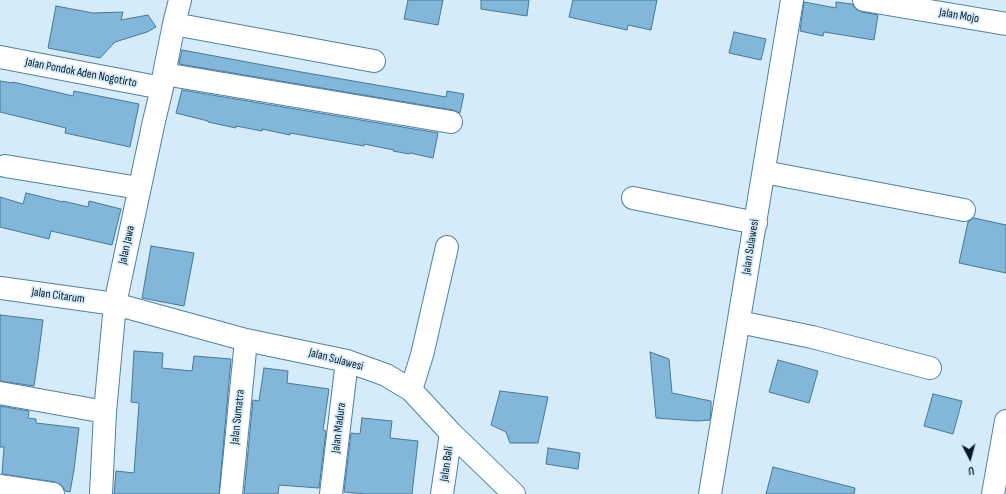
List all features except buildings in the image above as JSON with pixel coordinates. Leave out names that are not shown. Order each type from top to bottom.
[{"type":"street","name":"Jalan Jawa","points":[[101,494],[105,412],[115,304],[180,0]]},
{"type":"street","name":"Jalan Sulawesi","points":[[710,494],[792,0]]},
{"type":"street","name":"Jalan Mojo","points":[[864,0],[889,2],[1006,24]]},
{"type":"street","points":[[174,24],[374,61]]},
{"type":"street","name":"Jalan Pondok Aden Nogotirto","points":[[0,57],[451,122]]},
{"type":"street","points":[[5,166],[140,188]]},
{"type":"street","points":[[764,172],[964,210]]},
{"type":"street","points":[[633,198],[756,222]]},
{"type":"street","points":[[411,390],[424,348],[447,247]]},
{"type":"street","name":"Jalan Citarum","points":[[0,288],[115,304]]},
{"type":"street","name":"Jalan Sulawesi","points":[[115,304],[246,340],[347,361],[386,375],[411,390],[451,433],[514,494]]},
{"type":"street","points":[[739,322],[812,337],[930,368]]},
{"type":"street","name":"Jalan Sumatra","points":[[230,494],[246,340]]},
{"type":"street","name":"Jalan Madura","points":[[331,494],[347,361]]},
{"type":"street","points":[[0,393],[105,412]]},
{"type":"street","points":[[993,494],[1006,421]]},
{"type":"street","name":"Jalan Bali","points":[[442,494],[451,433]]},
{"type":"street","points":[[0,486],[52,494]]}]
